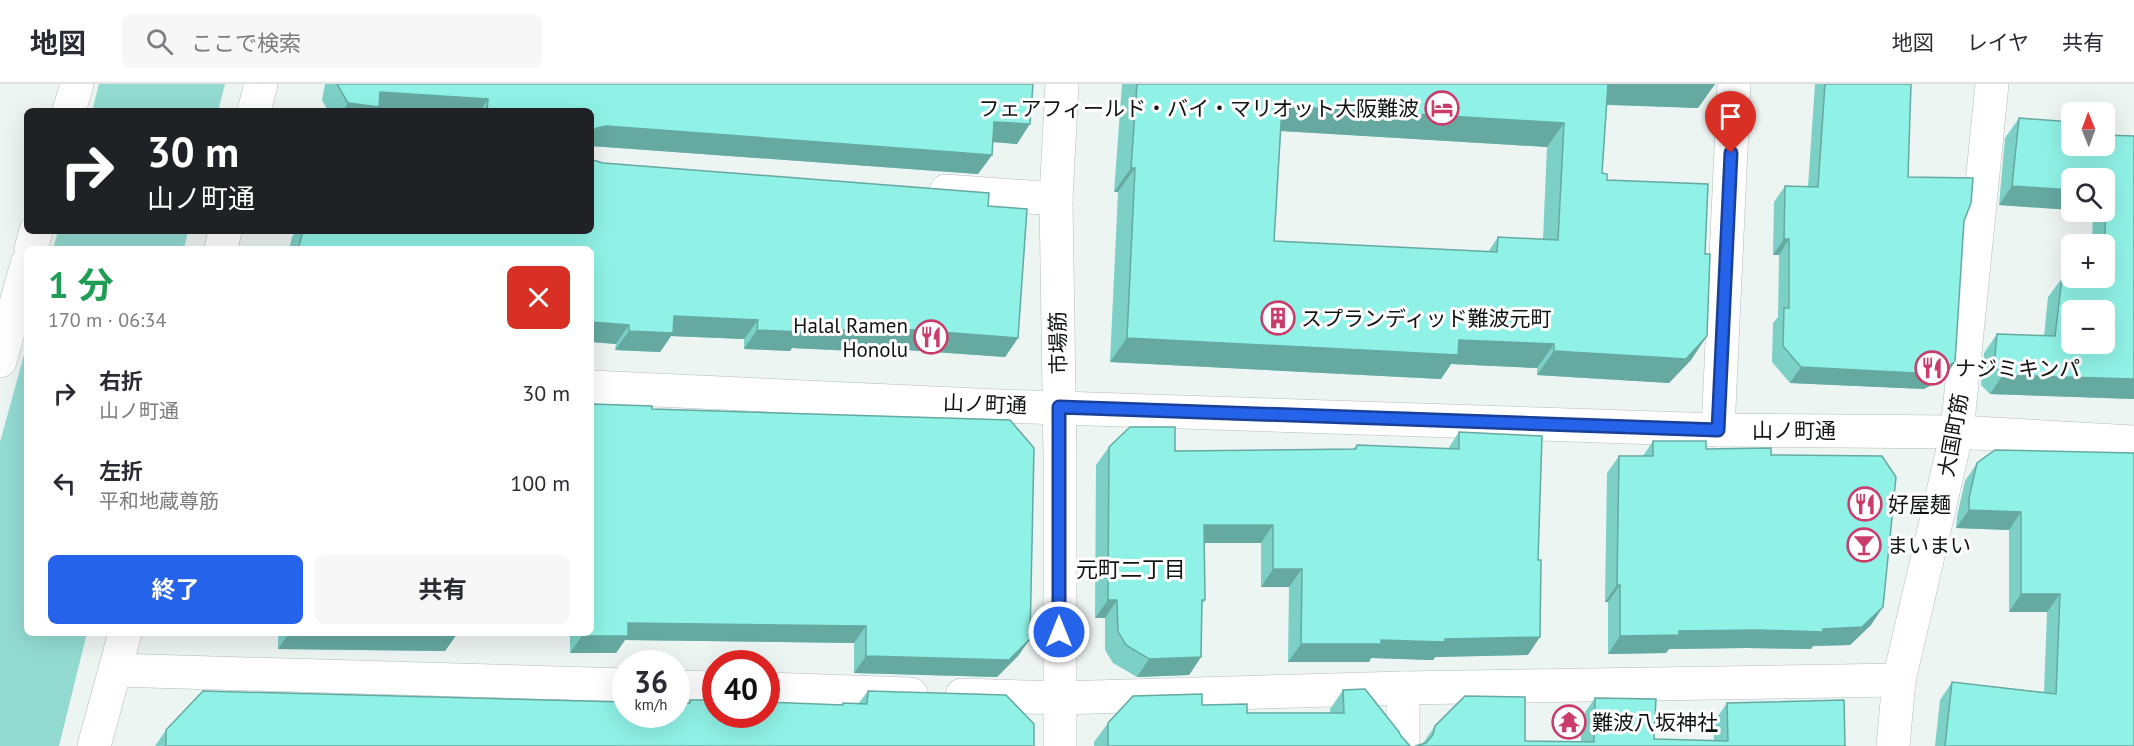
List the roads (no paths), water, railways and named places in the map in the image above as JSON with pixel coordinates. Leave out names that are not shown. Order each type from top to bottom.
[{"type":"street","points":[[70,108],[77,84]]},
{"type":"street","points":[[255,108],[261,84]]},
{"type":"street","name":"市場筋","points":[[1060,746],[1056,199],[1062,84]]},
{"type":"street","points":[[1718,430],[1734,84]]},
{"type":"street","name":"大国町筋","points":[[1893,746],[1899,680],[1957,432],[1992,84]]},
{"type":"street","points":[[913,188],[1056,199]]},
{"type":"street","points":[[0,361],[24,275]]},
{"type":"street","name":"山ノ町通","points":[[594,387],[1059,407],[1718,430],[1957,432],[2134,442]]},
{"type":"street","points":[[94,746],[124,636]]},
{"type":"street","points":[[115,670],[612,685]]},
{"type":"street","points":[[780,689],[1059,698],[1403,687],[1899,680]]},
{"type":"street","points":[[1403,687],[1403,746]]},
{"type":"place","name":"フェアフィールド・バイ・マリオット大阪難波","points":[[1442,108]]},
{"type":"place","name":"スプランディッド難波元町","points":[[1278,318]]},
{"type":"place","name":"Halal Ramen Honolu","points":[[931,337]]},
{"type":"place","name":"ナジミキンパ","points":[[1932,368]]},
{"type":"place","name":"好屋麺","points":[[1865,504]]},
{"type":"place","name":"まいまい","points":[[1864,545]]},
{"type":"place","name":"難波八坂神社","points":[[1569,722]]},
{"type":"district","name":"元町二丁目","points":[[1131,569]]}]
